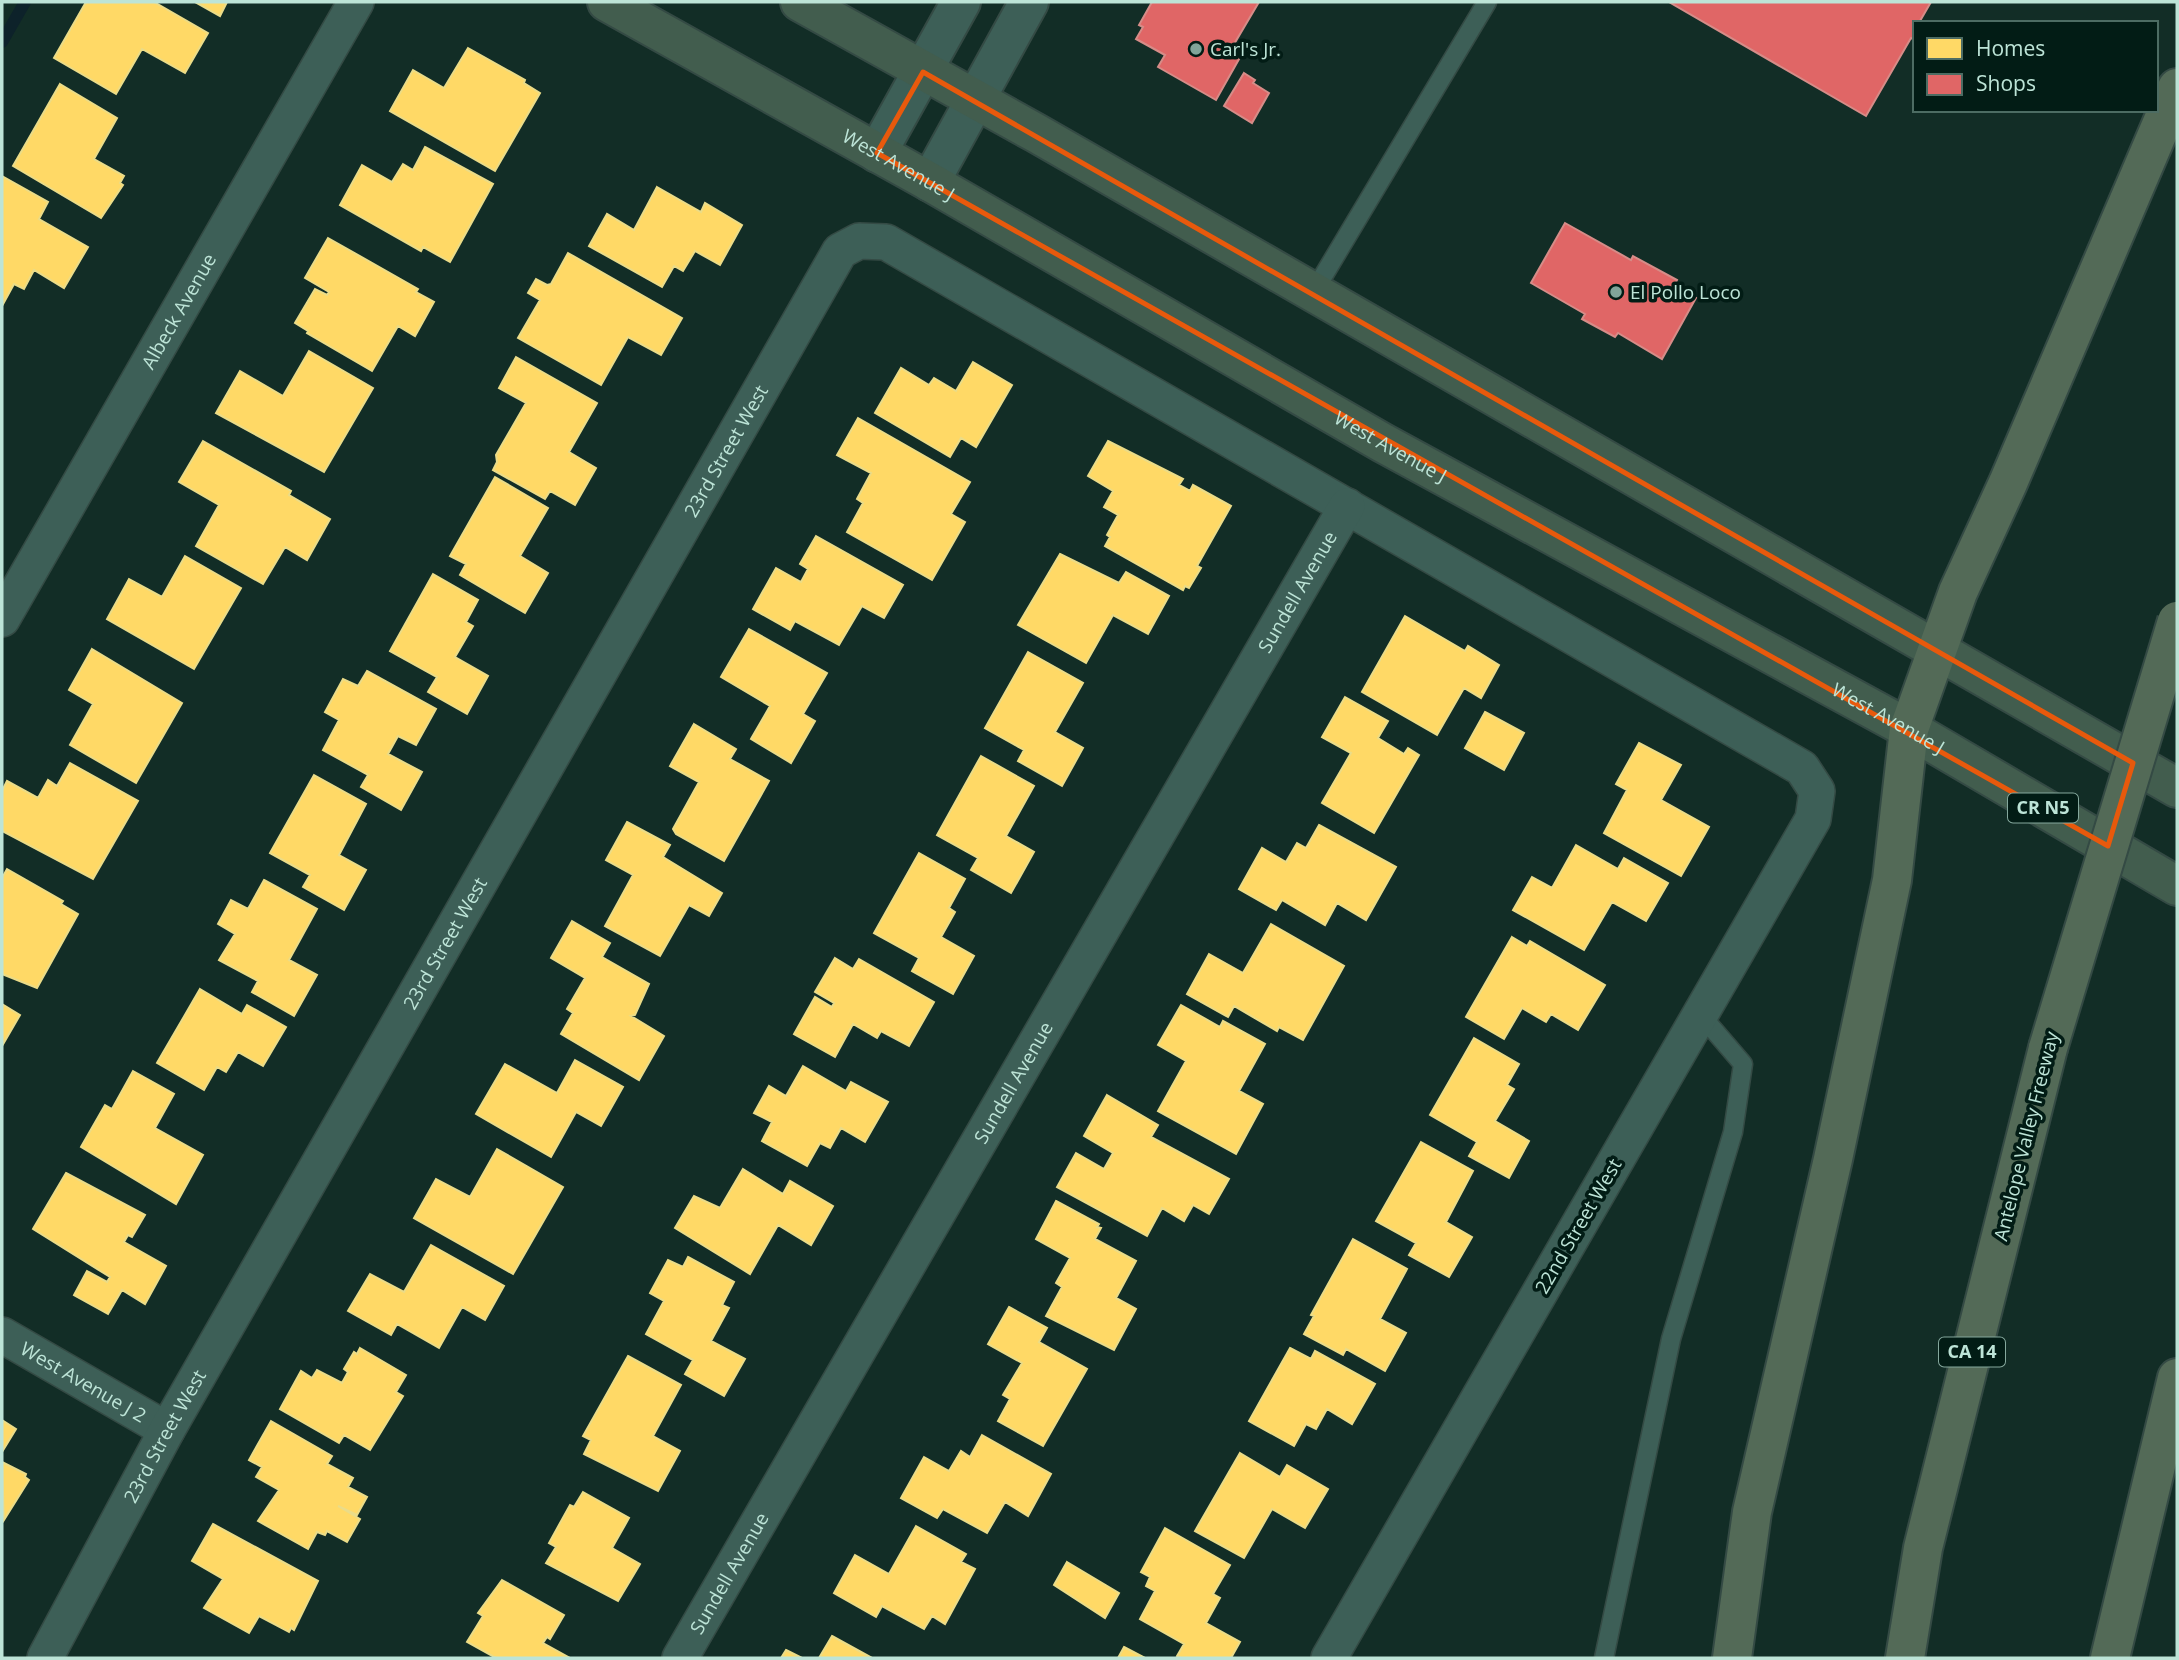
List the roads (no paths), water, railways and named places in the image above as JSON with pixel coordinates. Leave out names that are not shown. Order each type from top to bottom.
[{"type":"highway","points":[[1732,1658],[1752,1512],[1833,1159],[1892,880],[1909,729],[1958,592],[2008,483],[2177,88]]},
{"type":"highway","name":"Antelope Valley Freeway","points":[[1905,1658],[1923,1548],[2048,1048],[2177,621]]},
{"type":"highway","points":[[2110,1658],[2177,1378]]},
{"type":"main road","name":"West Avenue J","points":[[607,2],[930,182],[1383,443],[1909,729],[2177,887]]},
{"type":"main road","points":[[800,2],[976,100],[2177,788]]},
{"type":"street","name":"Albeck Avenue","points":[[2,619],[356,2]]},
{"type":"street","points":[[877,153],[961,2]]},
{"type":"street","points":[[930,182],[1029,2]]},
{"type":"street","name":"23rd Street West","points":[[45,1658],[167,1430],[840,251],[859,241],[886,242],[1347,506]]},
{"type":"street","name":"22nd Street West","points":[[1329,1658],[1813,819],[1817,791],[1802,768],[1347,506]]},
{"type":"street","name":"Sundell Avenue","points":[[680,1658],[1347,506]]},
{"type":"street","name":"West Avenue J 2","points":[[2,1335],[167,1430]]},
{"type":"lane","points":[[1313,293],[1487,2]]},
{"type":"lane","points":[[1604,1658],[1671,1339],[1733,1132],[1743,1064],[1700,1014]]},
{"type":"waterway","points":[[2,42],[25,2]]},
{"type":"place","name":"Carl's Jr.","points":[[1196,49]]},
{"type":"place","name":"El Pollo Loco","points":[[1616,292]]}]
